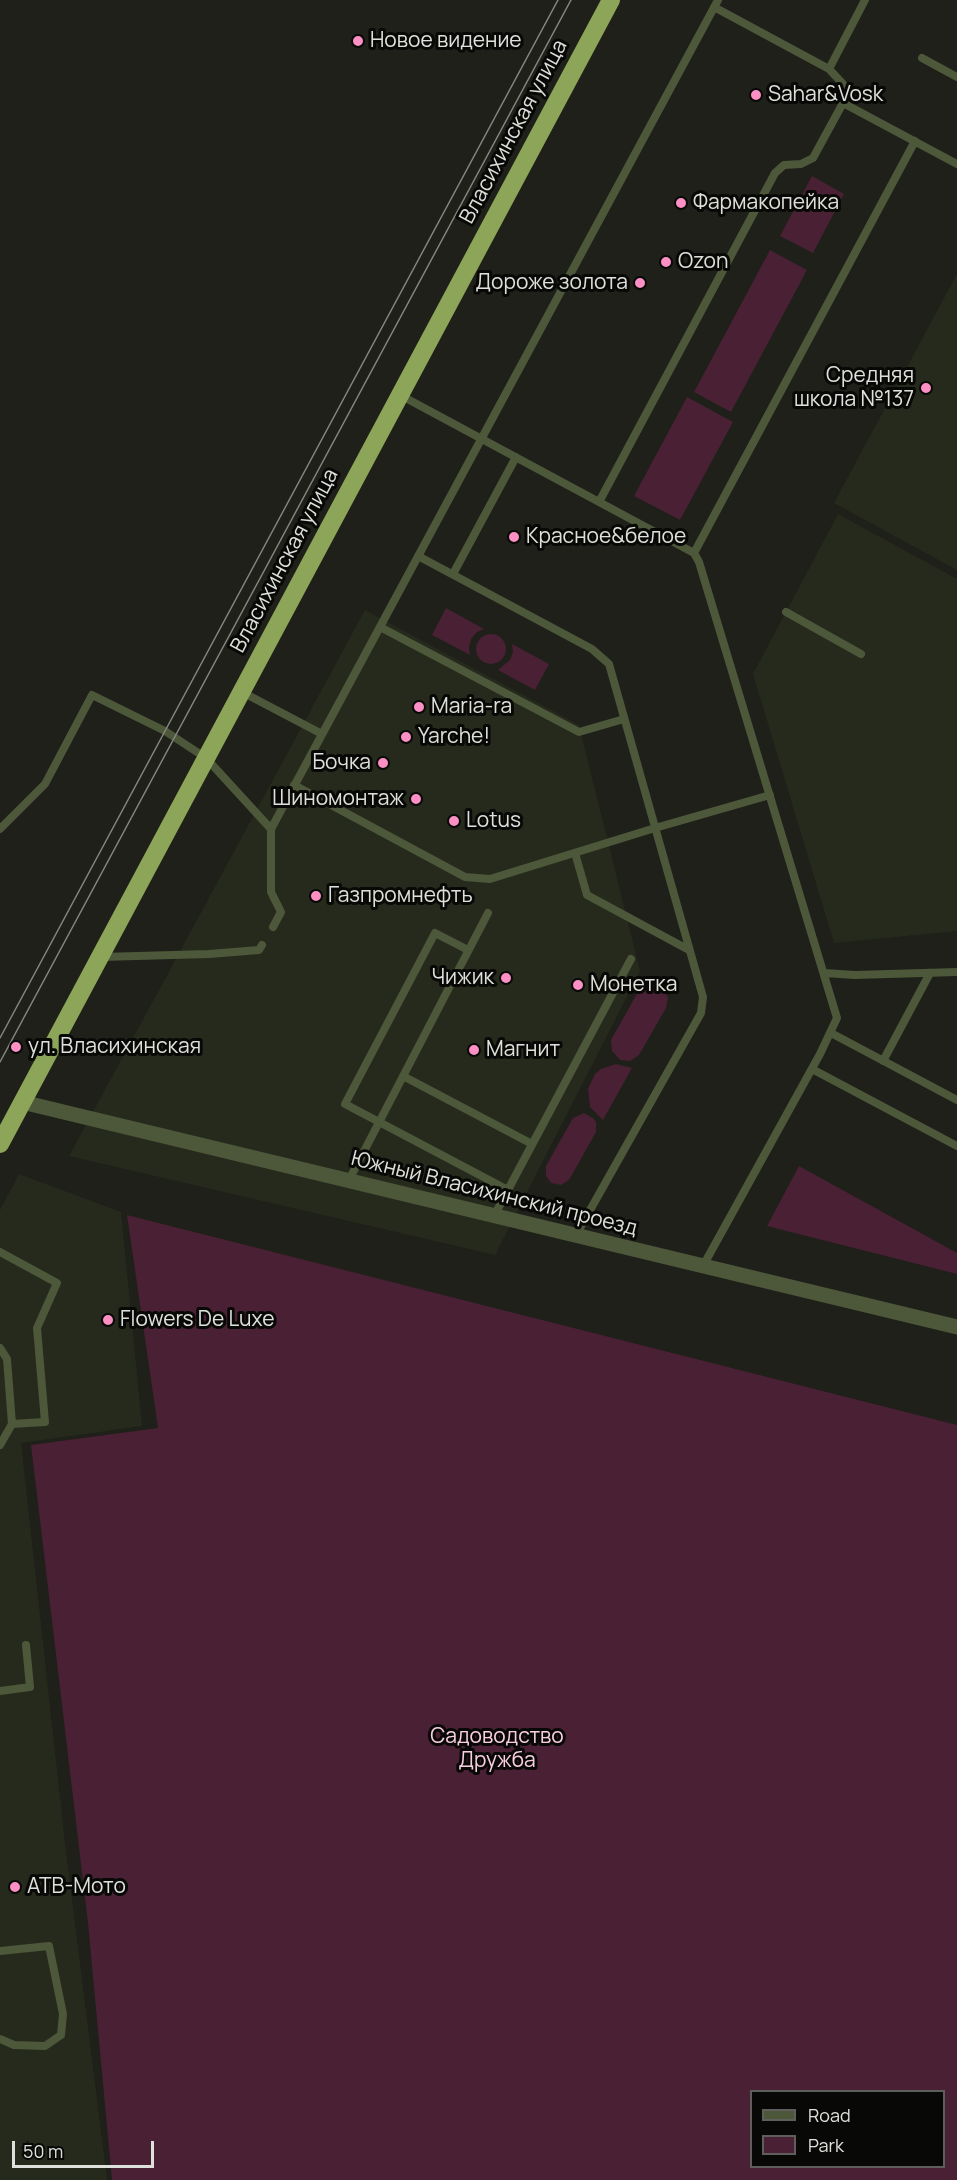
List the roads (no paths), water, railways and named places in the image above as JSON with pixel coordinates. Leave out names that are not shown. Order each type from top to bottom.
[{"type":"highway","name":"Власихинская улица","points":[[0,1144],[610,0]]},
{"type":"street","name":"Южный Власихинский проезд","points":[[22,1102],[957,1327]]},
{"type":"lane","points":[[829,69],[865,0]]},
{"type":"lane","points":[[273,927],[281,912],[271,892],[271,829],[716,3],[829,69],[843,84],[843,103],[813,158],[801,164],[784,165],[775,173],[599,502]]},
{"type":"lane","points":[[922,58],[957,77]]},
{"type":"lane","points":[[843,103],[957,164]]},
{"type":"lane","points":[[694,553],[915,141]]},
{"type":"lane","points":[[399,395],[694,553],[699,562],[837,1018],[812,1069],[704,1266]]},
{"type":"lane","points":[[453,574],[516,458]]},
{"type":"lane","points":[[418,556],[592,649],[609,664],[703,997],[700,1013],[576,1235]]},
{"type":"lane","points":[[786,612],[861,654]]},
{"type":"lane","points":[[380,627],[579,732],[624,719]]},
{"type":"lane","points":[[242,692],[322,734]]},
{"type":"lane","points":[[0,829],[45,784],[92,695],[165,731],[206,758],[271,829]]},
{"type":"lane","points":[[294,785],[465,877],[490,879],[770,795]]},
{"type":"lane","points":[[575,853],[587,895],[689,950]]},
{"type":"lane","points":[[348,1180],[488,913]]},
{"type":"lane","points":[[468,951],[435,933],[345,1104],[508,1190]]},
{"type":"lane","points":[[99,957],[209,954],[259,950],[262,945]]},
{"type":"lane","points":[[494,1216],[631,959]]},
{"type":"lane","points":[[824,973],[855,975],[957,972]]},
{"type":"lane","points":[[883,1061],[930,973]]},
{"type":"lane","points":[[831,1033],[957,1100]]},
{"type":"lane","points":[[812,1069],[957,1146]]},
{"type":"lane","points":[[403,1076],[532,1144]]},
{"type":"lane","points":[[0,1252],[57,1283],[37,1329],[45,1422],[12,1424]]},
{"type":"lane","points":[[0,1348],[7,1359],[12,1424],[0,1445]]},
{"type":"lane","points":[[0,1690],[30,1687],[26,1645]]},
{"type":"lane","points":[[0,1951],[49,1946],[63,2014],[61,2035],[45,2046],[14,2045],[0,2039]]},
{"type":"tram line","points":[[0,1038],[558,0]]},
{"type":"tram line","points":[[0,1062],[571,0]]},
{"type":"place","name":"Новое видение","points":[[358,41]]},
{"type":"place","name":"Sahar&Vosk","points":[[756,95]]},
{"type":"place","name":"Фармакопейка","points":[[681,203]]},
{"type":"place","name":"Ozon","points":[[666,262]]},
{"type":"place","name":"Дороже золота","points":[[640,283]]},
{"type":"place","name":"Средняя школа №137","points":[[926,388]]},
{"type":"place","name":"Красное&белое","points":[[514,537]]},
{"type":"place","name":"Maria-ra","points":[[419,707]]},
{"type":"place","name":"Yarche!","points":[[406,737]]},
{"type":"place","name":"Бочка","points":[[383,763]]},
{"type":"place","name":"Шиномонтаж","points":[[416,799]]},
{"type":"place","name":"Lotus","points":[[454,821]]},
{"type":"place","name":"Газпромнефть","points":[[316,896]]},
{"type":"place","name":"Чижик","points":[[506,978]]},
{"type":"place","name":"Монетка","points":[[578,985]]},
{"type":"place","name":"ул. Власихинская","points":[[16,1047]]},
{"type":"place","name":"Магнит","points":[[474,1050]]},
{"type":"place","name":"Flowers De Luxe","points":[[108,1320]]},
{"type":"place","name":"АТВ-Мото","points":[[15,1887]]},
{"type":"park label","name":"Садоводство Дружба","points":[[497,1749]]}]
